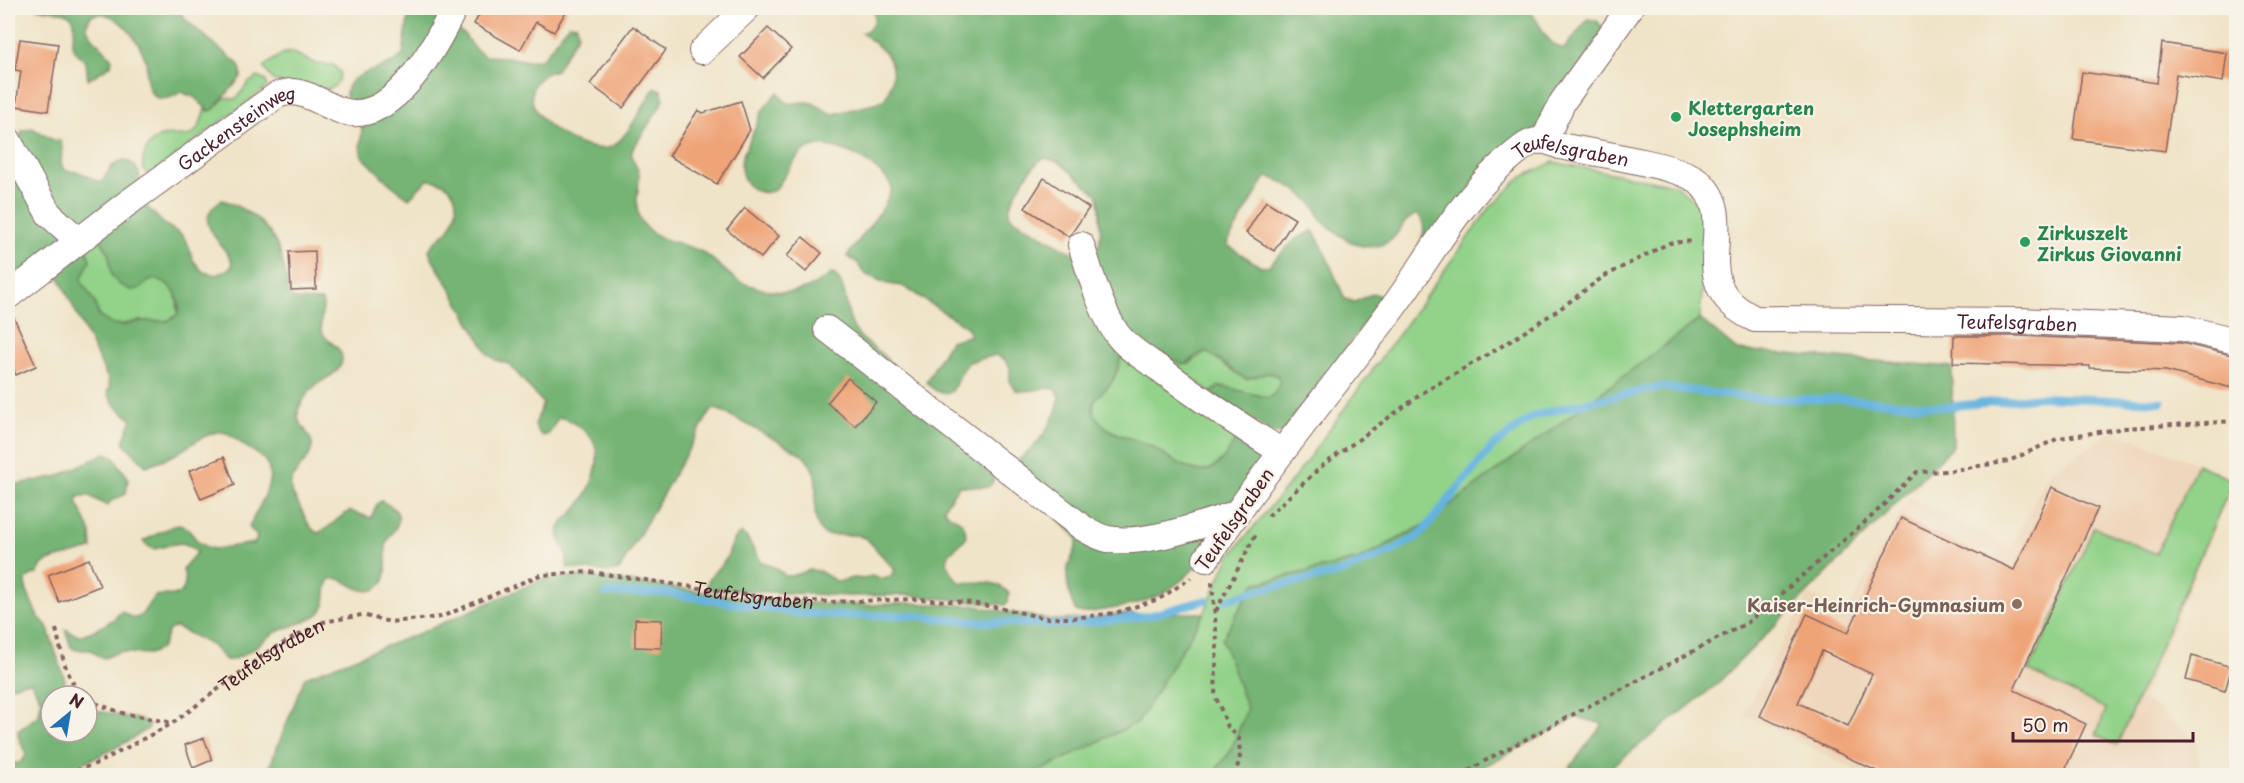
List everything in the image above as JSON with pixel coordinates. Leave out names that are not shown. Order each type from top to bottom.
[{"type":"street","name":"Gackensteinweg","points":[[8,297],[125,205],[277,95],[290,92],[350,114],[366,112],[388,101],[405,88],[413,78],[447,24],[454,8]]},
{"type":"street","points":[[702,51],[747,8]]},
{"type":"street","points":[[1544,140],[1563,101],[1630,8]]},
{"type":"street","points":[[8,140],[49,214],[79,241]]},
{"type":"street","name":"Teufelsgraben","points":[[1206,559],[1234,514],[1393,308],[1454,218],[1479,186],[1511,156],[1531,143],[1544,140],[1560,146],[1673,170],[1699,182],[1712,200],[1715,211],[1715,272],[1720,291],[1728,303],[1738,311],[1755,319],[2071,323],[2183,328],[2227,335]]},
{"type":"street","points":[[1081,245],[1094,285],[1117,334],[1130,348],[1282,452]]},
{"type":"street","points":[[827,329],[1083,528],[1107,540],[1137,539],[1199,526],[1234,514]]},
{"type":"path","points":[[1265,521],[1270,513],[1323,466],[1424,392],[1541,321],[1603,277],[1669,243],[1700,240],[1716,246]]},
{"type":"path","points":[[1461,776],[1488,759],[1747,624],[1871,517],[1917,472],[1949,471],[2009,461],[2059,438],[2125,428],[2236,421]]},
{"type":"path","points":[[1216,611],[1260,528]]},
{"type":"path","points":[[1206,559],[1214,587],[1216,611],[1218,657],[1215,695],[1227,727],[1239,738],[1240,761],[1232,776]]},
{"type":"path","name":"Teufelsgraben","points":[[59,776],[98,763],[173,723],[268,651],[323,622],[362,615],[390,622],[441,617],[540,575],[590,572],[768,598],[829,602],[916,599],[995,607],[1034,616],[1073,618],[1115,613],[1159,599],[1194,575],[1206,559]]},
{"type":"path","points":[[56,629],[66,672],[72,684]]},
{"type":"path","points":[[99,704],[122,713],[173,723]]},
{"type":"shaded area","name":"Kaiser-Heinrich-Gymnasium","points":[[2113,431],[2235,479],[2143,698],[2196,740],[2201,775],[1865,775],[1744,714],[1809,594],[1846,614],[1910,497],[2011,547],[2049,472]]},
{"type":"green space","points":[[36,8],[177,8],[187,21],[238,64],[241,77],[214,109],[209,111],[194,97],[181,92],[167,98],[157,98],[150,91],[147,82],[146,62],[139,44],[117,20],[100,14],[91,16],[86,26],[112,60],[111,65],[88,80],[86,62],[72,44],[73,18],[66,13]]},
{"type":"green space","points":[[401,8],[447,8],[447,24],[464,34],[474,48],[485,56],[528,61],[543,58],[569,24],[577,25],[578,34],[556,70],[538,79],[534,85],[532,97],[536,110],[544,121],[557,132],[586,146],[600,149],[611,147],[622,138],[634,122],[652,92],[656,88],[661,90],[664,99],[632,150],[632,157],[639,176],[637,208],[640,220],[656,235],[702,252],[730,275],[747,285],[777,292],[796,291],[814,285],[833,273],[842,286],[854,329],[862,339],[887,359],[994,475],[993,482],[988,487],[959,486],[946,504],[944,510],[962,522],[966,537],[949,555],[948,564],[951,572],[961,583],[987,582],[998,585],[1009,593],[1008,602],[1005,605],[908,595],[850,596],[709,589],[707,584],[710,577],[724,562],[735,539],[741,533],[747,538],[761,562],[774,567],[786,576],[810,570],[819,571],[838,582],[853,578],[865,579],[871,576],[882,579],[890,577],[895,570],[867,539],[857,535],[822,533],[815,513],[814,473],[800,453],[722,411],[714,409],[619,570],[610,572],[567,568],[567,557],[558,531],[584,499],[593,480],[597,459],[593,440],[580,427],[562,418],[558,418],[549,434],[543,436],[538,432],[535,425],[543,403],[509,364],[496,360],[488,354],[432,259],[429,250],[449,229],[456,212],[456,203],[451,189],[437,181],[427,180],[409,198],[390,184],[362,156],[361,124],[347,101],[346,92],[354,79],[392,63],[403,55],[408,18]]},
{"type":"green space","points":[[873,8],[1528,8],[1547,38],[1557,47],[1564,49],[1588,19],[1597,21],[1604,29],[1549,116],[1414,255],[1422,240],[1424,229],[1418,214],[1407,220],[1394,237],[1384,244],[1361,246],[1348,241],[1323,222],[1315,208],[1293,188],[1267,177],[1264,180],[1227,243],[1230,247],[1261,267],[1268,266],[1296,239],[1313,231],[1345,299],[1355,302],[1373,293],[1384,298],[1281,434],[1272,433],[1211,393],[1218,387],[1225,387],[1269,398],[1280,383],[1277,375],[1268,373],[1246,379],[1204,352],[1184,365],[1162,355],[1121,357],[1113,380],[1097,397],[1093,408],[1097,417],[1110,430],[1148,445],[1188,468],[1202,471],[1219,463],[1228,453],[1237,436],[1267,450],[1197,565],[1185,578],[1172,588],[1146,601],[1083,613],[1076,611],[1074,607],[1067,577],[1077,538],[1007,467],[1030,451],[1044,433],[1057,410],[1059,395],[1056,390],[1048,388],[1016,390],[1010,382],[1010,367],[1004,359],[996,355],[969,362],[952,391],[948,393],[938,392],[926,382],[950,341],[969,336],[969,332],[967,327],[903,286],[888,284],[867,275],[858,263],[847,256],[883,208],[891,191],[891,185],[876,168],[851,153],[824,146],[812,147],[802,152],[775,190],[760,192],[753,189],[744,178],[741,163],[743,155],[763,110],[778,92],[786,102],[812,103],[834,114],[885,99],[892,77],[890,60],[878,46],[861,33],[871,26]],"holes":[[[1045,158],[1059,162],[1097,194],[1099,199],[1101,234],[1099,245],[1085,260],[1013,219],[1009,214],[1017,192],[1034,167]]]},
{"type":"green space","points":[[291,52],[316,64],[333,65],[340,72],[337,83],[331,88],[320,89],[273,80],[263,67],[282,54]]},
{"type":"green space","points":[[258,77],[266,81],[267,87],[149,176],[143,166],[143,161],[146,150],[154,141],[163,135],[184,137],[192,134],[199,126],[205,109],[209,111],[214,109],[224,98],[236,99],[249,82]]},
{"type":"green space","points":[[32,128],[53,140],[60,141],[62,145],[61,163],[64,170],[82,173],[97,181],[102,181],[112,166],[124,160],[136,168],[140,182],[8,289],[8,164],[22,131]]},
{"type":"green space","points":[[1553,162],[1676,185],[1708,213],[1700,319],[1421,527],[1360,559],[1254,584],[1223,639],[1247,709],[1230,752],[1212,775],[1025,776],[1042,770],[1138,722],[1204,613],[1229,557],[1298,473],[1488,210],[1520,178]]},
{"type":"green space","points":[[221,200],[232,203],[254,217],[272,235],[281,257],[289,296],[298,300],[322,301],[322,332],[338,349],[342,361],[335,373],[311,390],[299,408],[298,418],[309,435],[312,445],[308,457],[293,478],[291,490],[308,523],[317,533],[350,511],[371,518],[377,504],[381,501],[393,508],[398,515],[398,523],[386,545],[385,577],[379,587],[367,591],[341,580],[330,579],[326,588],[325,605],[320,613],[273,634],[250,651],[231,660],[226,660],[210,644],[176,627],[169,630],[161,649],[149,654],[118,652],[105,658],[91,650],[76,650],[71,647],[65,629],[78,636],[102,626],[122,611],[134,618],[142,615],[155,596],[181,593],[185,582],[183,568],[197,552],[187,544],[171,544],[154,549],[143,541],[173,526],[181,525],[187,528],[199,543],[214,549],[255,543],[257,536],[249,527],[269,481],[270,472],[267,463],[232,436],[217,432],[172,456],[146,466],[123,442],[132,419],[116,407],[107,392],[110,388],[108,379],[57,273],[87,250],[90,260],[81,280],[95,303],[99,316],[111,324],[124,325],[140,321],[169,321],[178,314],[179,307],[173,290],[164,283],[152,279],[138,289],[130,290],[119,284],[112,276],[108,252],[99,237],[143,203],[164,224],[182,235],[188,244],[193,260],[203,272],[217,275],[232,267],[232,262],[208,224],[208,216],[212,208]]},
{"type":"green space","points":[[99,237],[109,254],[113,275],[117,282],[131,290],[149,281],[159,279],[164,281],[176,293],[178,314],[165,321],[142,321],[119,325],[103,320],[81,280],[87,265],[87,250]]},
{"type":"green space","points":[[1700,319],[1737,350],[1952,367],[1953,446],[1716,685],[1601,775],[1564,775],[1603,724],[1577,717],[1468,775],[1212,775],[1230,752],[1247,709],[1222,639],[1254,584],[1360,559],[1421,527]]},
{"type":"green space","points":[[1205,352],[1211,353],[1224,365],[1246,379],[1268,373],[1277,375],[1280,379],[1278,388],[1272,396],[1266,399],[1225,387],[1218,387],[1211,393],[1162,355],[1189,364]]},
{"type":"green space","points":[[1121,357],[1243,435],[1220,463],[1202,471],[1188,468],[1148,445],[1110,430],[1102,423],[1093,411],[1094,404],[1097,397],[1113,380]]},
{"type":"green space","points":[[105,453],[113,456],[128,478],[126,494],[111,501],[107,506],[90,496],[79,496],[77,501],[91,533],[92,549],[47,561],[37,574],[31,575],[26,580],[26,589],[37,615],[47,626],[65,680],[64,684],[39,684],[39,697],[32,683],[26,682],[8,687],[8,486],[59,476]]},
{"type":"green space","points":[[2197,464],[2233,481],[2117,745],[2096,735],[2106,709],[2029,671],[2094,527],[2156,554]]},
{"type":"green space","points":[[586,576],[779,602],[975,606],[1052,620],[1088,619],[1117,614],[1204,613],[1138,722],[1042,770],[1025,775],[261,776],[267,773],[305,677],[420,633],[543,579]]},
{"type":"green space","points":[[99,711],[142,720],[149,724],[149,728],[99,756],[63,770],[26,776],[8,775],[8,763],[20,763],[26,756],[18,731],[39,715],[39,744],[99,744]]},
{"type":"building","points":[[483,8],[568,8],[554,32],[536,22],[520,50],[474,24]]},
{"type":"building","points":[[633,26],[666,50],[623,108],[590,84]]},
{"type":"building","points":[[768,28],[791,49],[763,78],[740,57]]},
{"type":"building","points":[[20,39],[58,44],[48,111],[16,106],[21,71],[15,70]]},
{"type":"building","points":[[2162,43],[2227,53],[2223,82],[2176,74],[2165,151],[2073,139],[2082,72],[2157,83]]},
{"type":"building","points":[[741,101],[750,130],[717,184],[669,156],[698,110],[703,113]]},
{"type":"building","points":[[1044,178],[1089,208],[1069,237],[1025,208]]},
{"type":"building","points":[[1266,201],[1295,219],[1274,251],[1246,233]]},
{"type":"building","points":[[745,208],[779,236],[761,258],[727,230]]},
{"type":"building","points":[[803,237],[822,253],[806,272],[787,256]]},
{"type":"building","points":[[315,251],[316,289],[291,290],[289,252]]},
{"type":"building","points":[[8,311],[11,311],[36,366],[16,375],[8,357]]},
{"type":"building","points":[[1954,336],[2019,336],[2181,343],[2236,356],[2236,389],[2166,371],[2090,368],[2090,366],[1953,363]]},
{"type":"building","points":[[848,378],[876,402],[855,426],[827,403]]},
{"type":"building","points":[[224,457],[235,485],[201,499],[189,471]]},
{"type":"building","points":[[2052,487],[2098,508],[2014,690],[2086,724],[2062,776],[1887,776],[1760,716],[1807,614],[1848,633],[1901,518],[2014,570]],"holes":[[[1822,651],[1872,674],[1848,726],[1798,703]]]},
{"type":"building","points":[[89,559],[100,586],[59,602],[48,575]]},
{"type":"building","points":[[635,619],[662,620],[661,648],[635,647]]},
{"type":"building","points":[[2192,656],[2232,667],[2225,691],[2186,680]]},
{"type":"building","points":[[204,738],[212,760],[193,768],[185,745]]},
{"type":"waterway","points":[[1227,600],[1254,591],[1339,573],[1396,549],[1421,534],[1492,447],[1533,416],[1592,401],[1662,387],[1764,399],[1847,399],[1945,407],[2040,397],[2162,402]]},
{"type":"waterway","points":[[606,593],[666,593],[796,613],[850,616],[909,615],[964,621],[1064,625],[1148,616],[1206,600]]},
{"type":"place","name":"Klettergarten Josephsheim","points":[[1676,117]]},
{"type":"place","name":"Zirkuszelt Zirkus Giovanni","points":[[2025,242]]},
{"type":"place","name":"Kaiser-Heinrich-Gymnasium","points":[[2017,604]]}]
